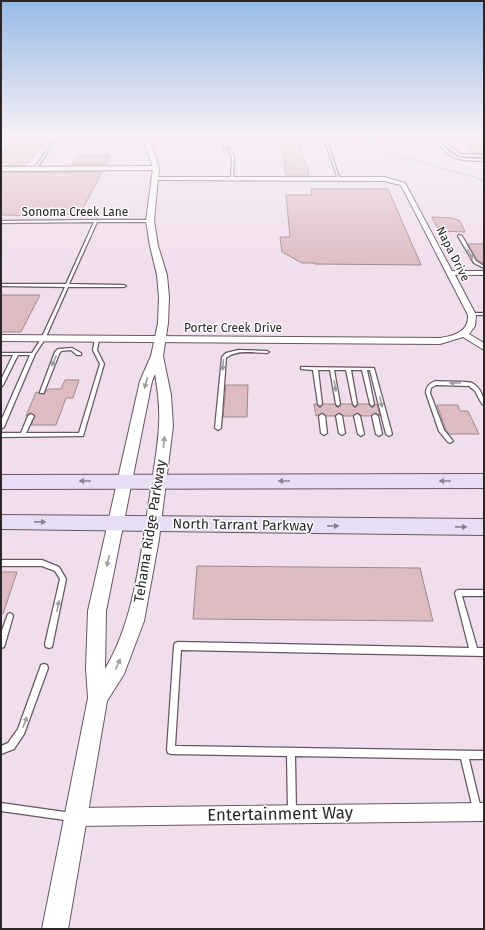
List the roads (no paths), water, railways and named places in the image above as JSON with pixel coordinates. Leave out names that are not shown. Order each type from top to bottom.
[{"type":"main road","points":[[1,482],[484,481]]},
{"type":"main road","name":"North Tarrant Parkway","points":[[1,522],[484,527]]},
{"type":"street","name":"Tehama Ridge Parkway","points":[[55,929],[98,698],[95,668],[98,611],[146,381],[157,356],[163,323],[164,297],[162,275],[154,246],[150,221],[150,211],[156,181]]},
{"type":"street","name":"Napa Drive","points":[[396,181],[404,184],[471,314]]},
{"type":"street","points":[[451,273],[484,273]]},
{"type":"street","points":[[471,314],[473,320],[468,330],[464,334],[484,347]]},
{"type":"street","name":"Porter Creek Drive","points":[[1,338],[440,341],[464,334]]},
{"type":"street","name":"Tehama Ridge Parkway","points":[[98,698],[117,667],[135,621],[154,524],[166,426],[164,395],[157,356]]},
{"type":"street","name":"Entertainment Way","points":[[76,817],[481,812]]},
{"type":"lane","points":[[1,427],[34,354],[43,339],[96,221]]},
{"type":"lane","name":"Sonoma Creek Lane","points":[[1,222],[150,221]]},
{"type":"lane","points":[[460,236],[475,262],[484,267]]},
{"type":"lane","points":[[1,284],[124,286]]},
{"type":"lane","points":[[471,314],[484,314]]},
{"type":"lane","points":[[1,435],[81,435],[102,364],[94,350],[97,339]]},
{"type":"lane","points":[[42,392],[57,353],[66,349],[72,349],[79,354]]},
{"type":"lane","points":[[218,428],[224,358],[227,354],[234,352],[267,352]]},
{"type":"lane","points":[[1,354],[34,354]]},
{"type":"lane","points":[[1,385],[16,354]]},
{"type":"lane","points":[[304,368],[372,369],[389,434]]},
{"type":"lane","points":[[316,368],[320,404]]},
{"type":"lane","points":[[332,369],[338,404]]},
{"type":"lane","points":[[348,369],[355,404]]},
{"type":"lane","points":[[364,369],[372,404]]},
{"type":"lane","points":[[450,441],[442,430],[428,393],[428,388],[431,384],[470,384],[477,390],[484,403]]},
{"type":"lane","points":[[23,435],[31,416]]},
{"type":"lane","points":[[322,416],[324,433]]},
{"type":"lane","points":[[339,416],[342,433]]},
{"type":"lane","points":[[357,416],[361,434]]},
{"type":"lane","points":[[375,416],[379,434]]},
{"type":"lane","points":[[1,563],[42,563],[57,569],[63,579],[49,644]]},
{"type":"lane","points":[[474,652],[458,593],[484,593]]},
{"type":"lane","points":[[1,644],[10,616]]},
{"type":"lane","points":[[484,652],[178,646],[171,750],[484,755]]},
{"type":"lane","points":[[1,750],[11,746],[21,731],[44,668]]},
{"type":"lane","points":[[291,752],[292,814]]},
{"type":"lane","points":[[464,755],[481,812]]},
{"type":"lane","points":[[1,807],[76,817]]}]
